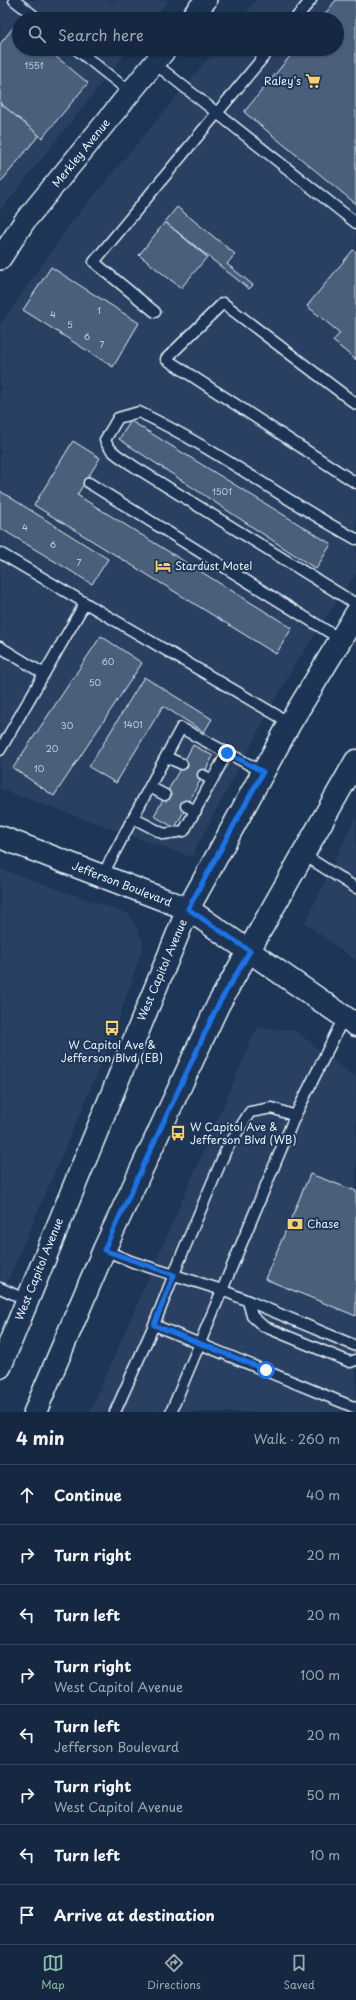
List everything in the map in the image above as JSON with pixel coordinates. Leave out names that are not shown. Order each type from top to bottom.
[{"type":"main road","name":"West Capitol Avenue","points":[[1,1364],[188,909],[290,723],[356,614]]},
{"type":"main road","points":[[35,1412],[104,1250],[218,1005],[250,951],[356,761]]},
{"type":"main road","name":"Jefferson Boulevard","points":[[0,837],[188,909],[350,1021]]},
{"type":"street","points":[[196,12],[206,0]]},
{"type":"street","name":"Merkley Avenue","points":[[0,259],[24,222],[160,56]]},
{"type":"lane","points":[[14,0],[29,12]]},
{"type":"lane","points":[[301,12],[310,0]]},
{"type":"lane","points":[[85,56],[130,92]]},
{"type":"lane","points":[[160,56],[217,113],[356,223]]},
{"type":"lane","points":[[156,312],[94,262],[264,56]]},
{"type":"lane","points":[[356,404],[223,303],[166,360],[356,483]]},
{"type":"lane","points":[[356,539],[274,491],[178,431],[139,412],[118,418],[105,440],[107,446],[135,467],[356,604]]},
{"type":"lane","points":[[89,483],[340,639]]},
{"type":"lane","points":[[0,553],[290,723]]},
{"type":"lane","points":[[0,750],[86,603]]},
{"type":"lane","points":[[0,647],[44,674]]},
{"type":"lane","points":[[102,876],[181,728],[263,772]]},
{"type":"lane","points":[[134,818],[164,834],[184,831],[191,809],[208,778],[227,753]]},
{"type":"lane","points":[[166,757],[182,764]]},
{"type":"lane","points":[[150,787],[165,795]]},
{"type":"lane","points":[[304,855],[356,888]]},
{"type":"lane","points":[[171,1412],[295,1116],[350,1021]]},
{"type":"lane","points":[[116,1412],[154,1325],[226,1150],[250,1112],[272,1108],[295,1116]]},
{"type":"lane","points":[[104,1250],[174,1275],[222,1290],[356,1346]]},
{"type":"lane","points":[[0,1288],[27,1300]]},
{"type":"lane","points":[[248,1301],[252,1316],[263,1326],[350,1362],[356,1360]]},
{"type":"lane","points":[[154,1325],[356,1408]]},
{"type":"shaded area","points":[[0,0],[169,0],[159,12],[12,12],[12,56],[123,56],[0,211]]},
{"type":"shaded area","points":[[256,0],[356,0],[356,573],[292,669],[191,857],[0,789],[0,325],[72,222],[210,56],[344,56],[344,12],[247,12]]},
{"type":"shaded area","points":[[356,816],[356,961],[305,923]]},
{"type":"shaded area","points":[[0,869],[129,914],[144,943],[112,1039],[0,1299]]},
{"type":"shaded area","points":[[257,1028],[294,1030],[356,1078],[356,1412],[90,1412]]},
{"type":"building","name":"Raley's","points":[[336,0],[356,0],[356,204],[244,112],[290,56],[344,56],[344,12],[327,12]]},
{"type":"building","points":[[12,29],[12,56],[55,56],[88,83],[42,138],[0,103],[0,44]]},
{"type":"building","points":[[0,103],[39,135],[0,183]]},
{"type":"building","points":[[177,207],[235,254],[227,264],[253,285],[249,289],[165,222]]},
{"type":"building","points":[[165,222],[207,257],[181,288],[139,255]]},
{"type":"building","points":[[353,250],[356,252],[356,360],[333,341],[340,333],[307,306]]},
{"type":"building","points":[[51,267],[139,323],[113,367],[23,310]]},
{"type":"building","points":[[131,421],[331,544],[316,569],[119,439]]},
{"type":"building","name":"Stardust Motel","points":[[73,441],[100,458],[77,495],[292,628],[276,654],[34,505]]},
{"type":"building","points":[[0,491],[108,559],[92,584],[0,528]]},
{"type":"building","points":[[101,636],[142,663],[54,796],[13,768]]},
{"type":"building","points":[[144,677],[212,719],[204,732],[163,706],[116,783],[89,767]]},
{"type":"building","points":[[193,745],[213,756],[175,828],[154,816]]},
{"type":"building","points":[[310,1174],[356,1191],[356,1316],[265,1279]]},
{"type":"place","name":"Raley's","points":[[313,81]]},
{"type":"place","name":"Stardust Motel","points":[[163,566]]},
{"type":"place","name":"W Capitol Ave & Jefferson Blvd (EB)","points":[[112,1028]]},
{"type":"place","name":"W Capitol Ave & Jefferson Blvd (WB)","points":[[178,1133]]},
{"type":"place","name":"Chase","points":[[295,1224]]},
{"type":"route","points":[[227,753],[263,772],[188,909],[250,951],[218,1005],[104,1250],[133,1262],[174,1275],[154,1325],[266,1370]]}]
